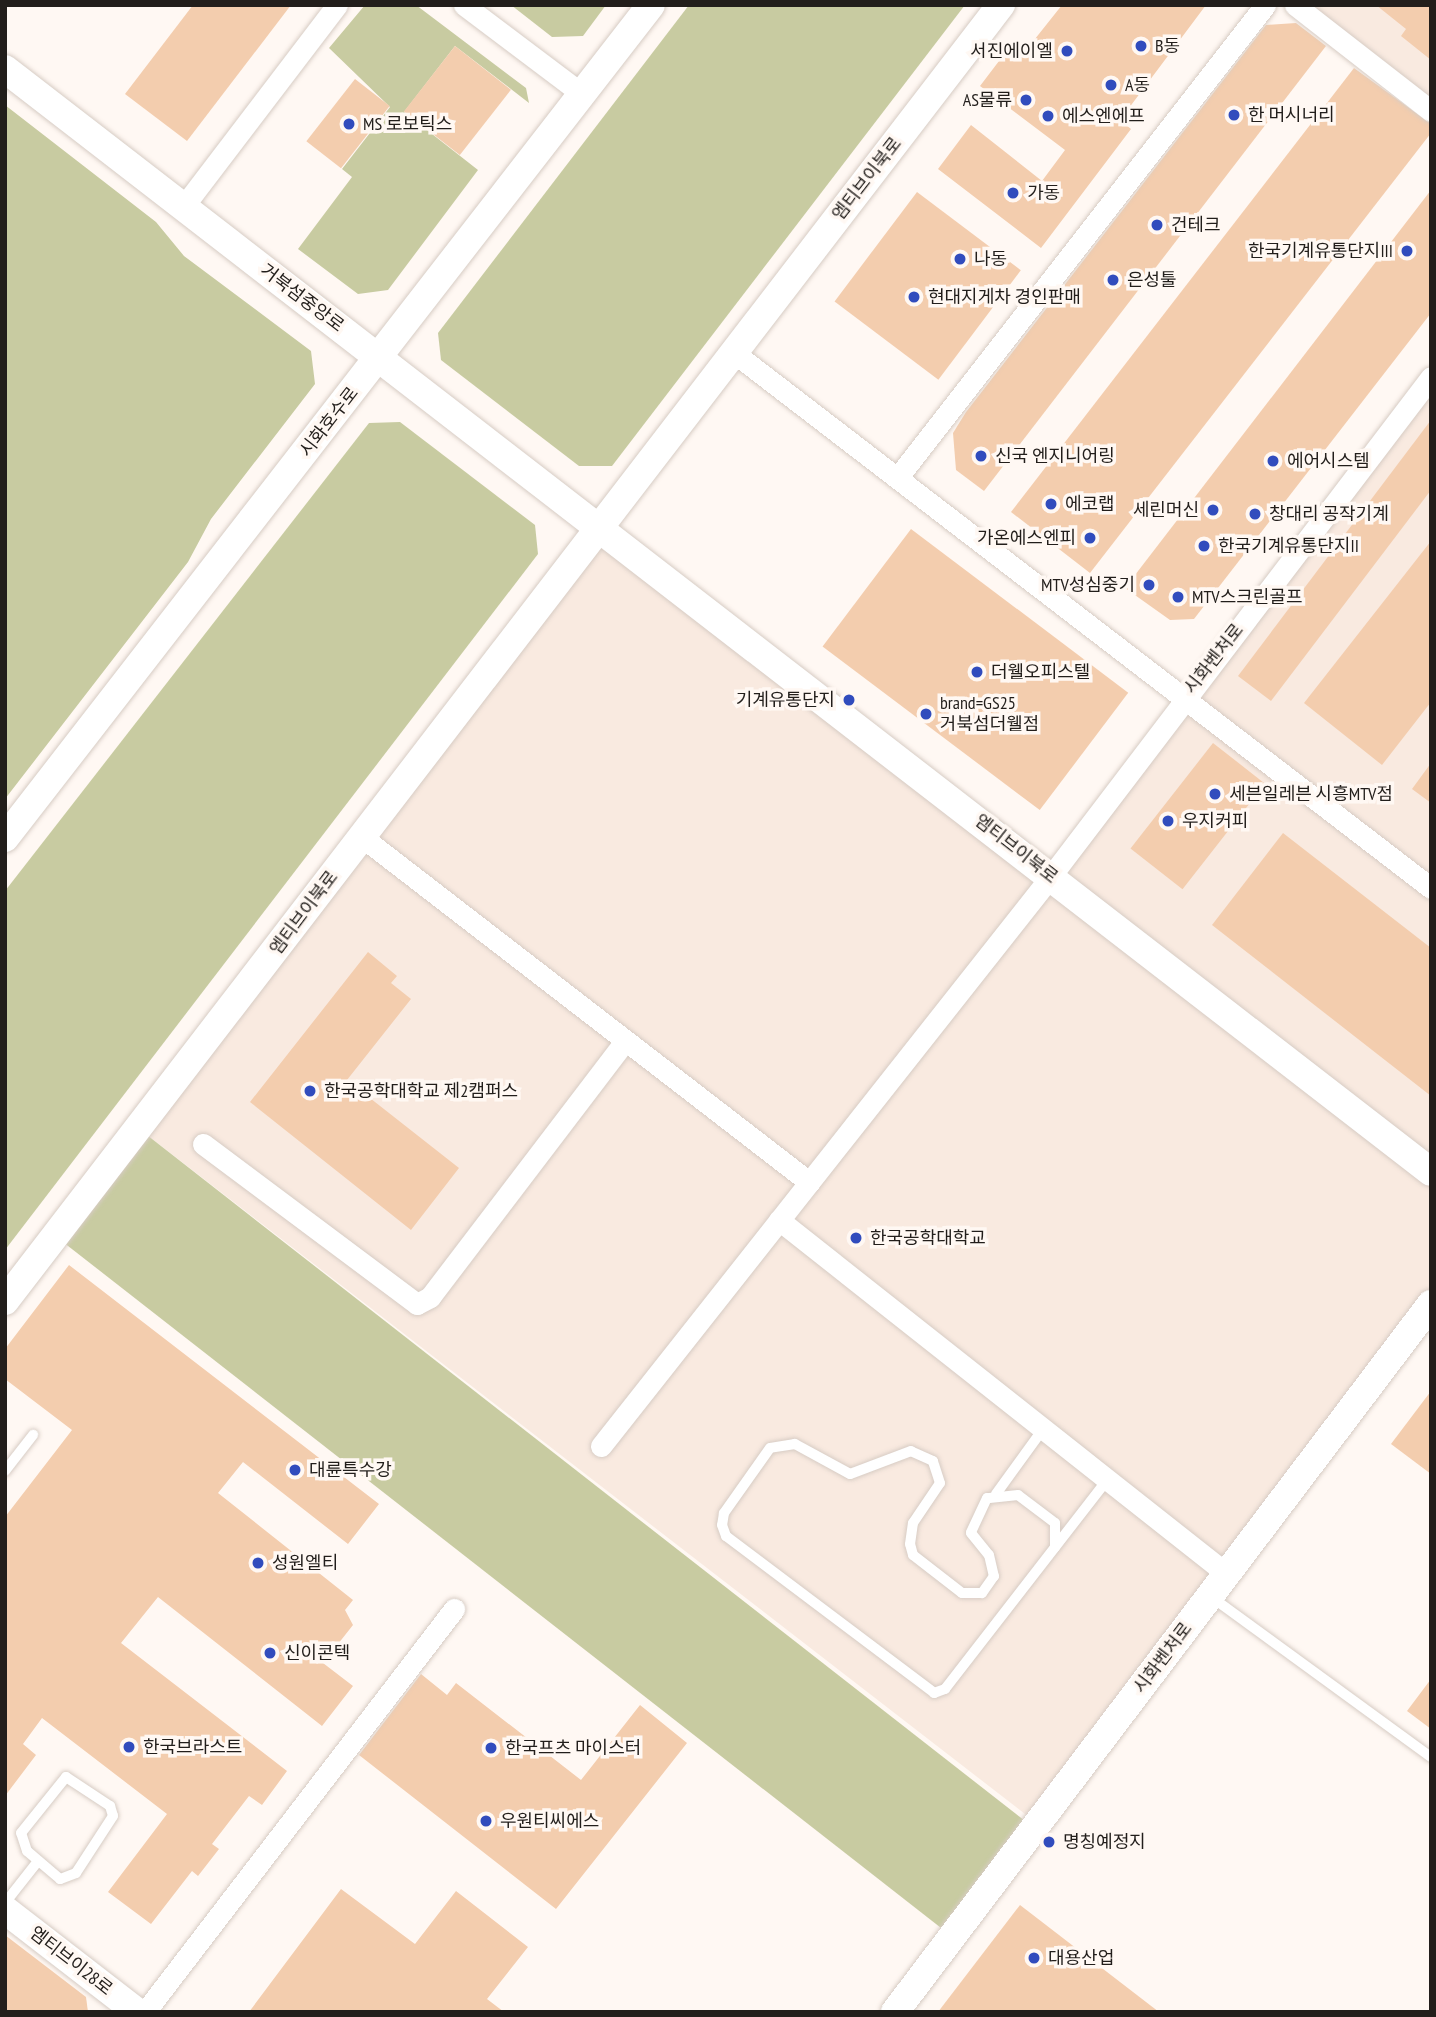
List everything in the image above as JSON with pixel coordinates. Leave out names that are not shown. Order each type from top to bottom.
[{"type":"street","points":[[183,206],[337,5]]},
{"type":"street","points":[[464,5],[582,94]]},
{"type":"street","name":"시화호수로","points":[[5,838],[381,357],[651,5]]},
{"type":"street","name":"엠티브이북로","points":[[5,1301],[1001,5]]},
{"type":"street","points":[[898,477],[1265,5]]},
{"type":"street","points":[[1294,5],[1431,111]]},
{"type":"street","name":"거북섬중앙로","points":[[5,69],[602,525]]},
{"type":"street","points":[[733,352],[898,477],[1182,701],[1431,888]]},
{"type":"street","name":"시화벤처로","points":[[601,1446],[1051,876],[1431,377]]},
{"type":"street","name":"엠티브이북로","points":[[602,525],[1431,1172]]},
{"type":"street","points":[[362,837],[809,1182]]},
{"type":"street","points":[[203,1144],[417,1304],[430,1297],[625,1041]]},
{"type":"street","points":[[779,1220],[1107,1479],[1218,1585]]},
{"type":"street","name":"시화벤처로","points":[[895,2012],[1431,1304]]},
{"type":"street","points":[[145,2012],[454,1609]]},
{"type":"street","name":"엠티브이28로","points":[[5,1910],[137,2012]]},
{"type":"lane","points":[[1043,1429],[996,1494],[971,1521],[972,1542],[989,1555],[994,1576],[972,1597],[922,1563],[909,1545],[913,1523],[940,1483],[925,1453],[900,1451],[865,1473],[850,1474],[807,1450],[780,1444],[763,1459],[724,1513],[722,1525],[726,1536],[934,1693],[945,1689],[1107,1479]]},
{"type":"lane","points":[[5,1471],[33,1435]]},
{"type":"lane","points":[[996,1494],[1018,1495],[1055,1523],[1055,1546]]},
{"type":"lane","points":[[1218,1585],[1431,1757]]},
{"type":"lane","points":[[74,1777],[110,1806],[111,1825],[66,1879],[37,1861],[21,1833],[59,1784],[74,1777]]},
{"type":"lane","points":[[5,1903],[37,1861]]},
{"type":"shaded area","points":[[1296,5],[1431,5],[1431,111]]},
{"type":"shaded area","name":"한국공학대학교","points":[[1431,381],[1431,1304],[1038,1824],[138,1128],[602,525],[1051,875]]},
{"type":"green space","points":[[365,5],[416,5],[526,88],[529,103],[455,46],[404,112],[478,170],[388,290],[358,294],[298,249],[352,177],[342,169],[390,107],[329,48]]},
{"type":"green space","points":[[511,5],[606,5],[583,36],[552,37]]},
{"type":"green space","points":[[689,5],[965,5],[612,466],[579,466],[441,360],[438,333]]},
{"type":"green space","points":[[5,105],[156,222],[184,256],[311,351],[315,384],[211,519],[188,562],[5,799]]},
{"type":"green space","points":[[400,422],[535,525],[538,554],[5,1250],[5,891],[369,423]]},
{"type":"green space","points":[[138,1128],[1035,1829],[951,1936],[54,1235]]},
{"type":"building","points":[[193,5],[291,5],[187,141],[125,94]]},
{"type":"building","points":[[1062,5],[1206,5],[1120,120],[1131,129],[1041,248],[938,169],[971,125],[1042,181],[1065,150],[980,86],[1015,40],[1027,49]]},
{"type":"building","points":[[1376,5],[1431,5],[1431,60],[1401,36],[1406,29]]},
{"type":"building","points":[[1296,23],[1326,46],[984,491],[956,470],[953,433],[966,412],[1266,25]]},
{"type":"building","points":[[455,46],[511,90],[460,155],[404,111]]},
{"type":"building","points":[[1354,68],[1431,124],[1431,133],[1090,573],[1011,512]]},
{"type":"building","name":"MS 로보틱스","points":[[355,79],[390,106],[341,168],[306,141]]},
{"type":"building","points":[[1431,190],[1431,313],[1194,619],[1170,620],[1125,588]]},
{"type":"building","points":[[917,192],[1021,270],[938,380],[835,301]]},
{"type":"building","points":[[1431,420],[1431,490],[1271,701],[1238,676]]},
{"type":"building","name":"더웰오피스텔","points":[[911,529],[1128,693],[1040,810],[823,646]]},
{"type":"building","points":[[1431,541],[1431,702],[1382,765],[1304,703]]},
{"type":"building","points":[[1213,743],[1265,784],[1183,889],[1131,849]]},
{"type":"building","points":[[1431,763],[1431,803],[1412,789]]},
{"type":"building","points":[[1283,833],[1431,948],[1431,1096],[1212,925]]},
{"type":"building","name":"한국공학대학교 제2캠퍼스","points":[[368,952],[397,976],[391,983],[411,999],[347,1080],[459,1168],[411,1230],[250,1102]]},
{"type":"building","points":[[69,1265],[379,1504],[348,1544],[243,1462],[218,1493],[353,1600],[345,1610],[353,1625],[323,1663],[353,1686],[322,1726],[158,1597],[121,1643],[287,1771],[262,1805],[249,1796],[212,1844],[219,1849],[198,1876],[192,1871],[151,1924],[108,1892],[167,1814],[42,1718],[23,1744],[36,1755],[5,1796],[5,1517],[72,1430],[5,1379],[5,1349]]},
{"type":"building","points":[[1431,1391],[1431,1474],[1391,1444]]},
{"type":"building","points":[[421,1674],[447,1695],[456,1683],[581,1780],[640,1705],[687,1743],[556,1909],[359,1755]]},
{"type":"building","points":[[1431,1679],[1431,1729],[1407,1711]]},
{"type":"building","points":[[341,1889],[415,1944],[456,1891],[528,1947],[487,1999],[504,2012],[249,2012]]},
{"type":"building","name":"대용산업","points":[[1020,1905],[1159,2012],[938,2012]]},
{"type":"building","points":[[5,1935],[86,1997],[88,2012],[5,2012]]},
{"type":"place","name":"B동","points":[[1141,46]]},
{"type":"place","name":"서진에이엘","points":[[1067,51]]},
{"type":"place","name":"A동","points":[[1111,85]]},
{"type":"place","name":"AS물류","points":[[1026,100]]},
{"type":"place","name":"한 머시너리","points":[[1234,115]]},
{"type":"place","name":"에스엔에프","points":[[1048,116]]},
{"type":"place","name":"MS 로보틱스","points":[[349,124]]},
{"type":"place","name":"가동","points":[[1013,193]]},
{"type":"place","name":"건테크","points":[[1157,225]]},
{"type":"place","name":"한국기계유통단지III","points":[[1407,251]]},
{"type":"place","name":"나동","points":[[960,259]]},
{"type":"place","name":"은성툴","points":[[1113,280]]},
{"type":"place","name":"현대지게차 경인판매","points":[[914,297]]},
{"type":"place","name":"신국 엔지니어링","points":[[981,456]]},
{"type":"place","name":"에어시스템","points":[[1273,461]]},
{"type":"place","name":"에코랩","points":[[1051,504]]},
{"type":"place","name":"세린머신","points":[[1213,510]]},
{"type":"place","name":"창대리 공작기계","points":[[1255,514]]},
{"type":"place","name":"가온에스엔피","points":[[1090,538]]},
{"type":"place","name":"한국기계유통단지II","points":[[1204,546]]},
{"type":"place","name":"MTV성심중기","points":[[1149,585]]},
{"type":"place","name":"MTV스크린골프","points":[[1178,597]]},
{"type":"place","name":"더웰오피스텔","points":[[977,672]]},
{"type":"place","name":"기계유통단지","points":[[849,700]]},
{"type":"place","name":"brand=GS25 거북섬더웰점","points":[[926,714]]},
{"type":"place","name":"세븐일레븐 시흥MTV점","points":[[1215,794]]},
{"type":"place","name":"우지커피","points":[[1168,821]]},
{"type":"place","name":"한국공학대학교 제2캠퍼스","points":[[310,1091]]},
{"type":"place","name":"한국공학대학교","points":[[856,1238]]},
{"type":"place","name":"대륜특수강","points":[[295,1470]]},
{"type":"place","name":"성원엘티","points":[[258,1563]]},
{"type":"place","name":"신이콘텍","points":[[270,1653]]},
{"type":"place","name":"한국브라스트","points":[[129,1747]]},
{"type":"place","name":"한국프츠 마이스터","points":[[491,1748]]},
{"type":"place","name":"우원티씨에스","points":[[486,1821]]},
{"type":"place","name":"명칭예정지","points":[[1049,1842]]},
{"type":"place","name":"대용산업","points":[[1034,1958]]}]
